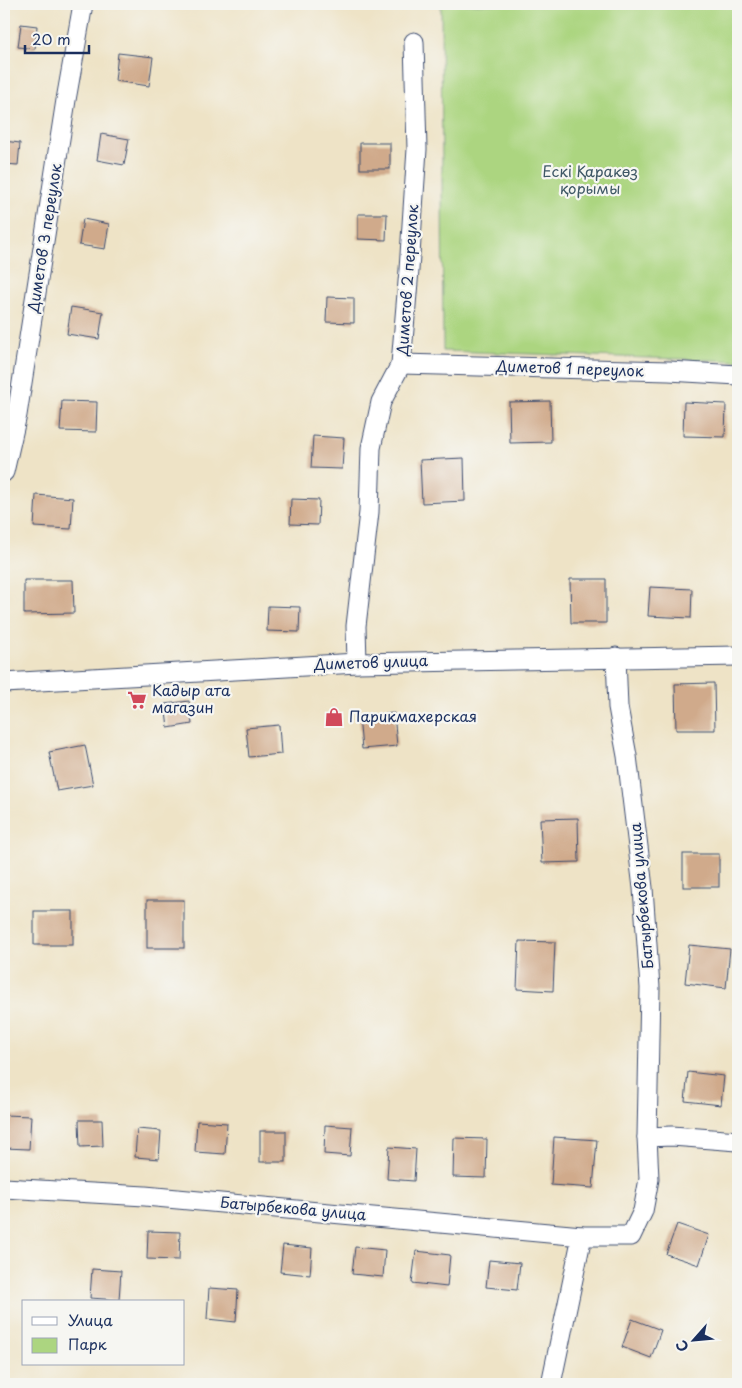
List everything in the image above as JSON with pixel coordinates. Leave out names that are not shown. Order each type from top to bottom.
[{"type":"street","name":"Диметов 3 переулок","points":[[4,472],[17,415],[83,4]]},
{"type":"street","name":"Диметов 2 переулок","points":[[357,662],[356,626],[369,512],[371,448],[381,402],[401,364],[410,270],[417,149],[414,42]]},
{"type":"street","name":"Диметов 1 переулок","points":[[401,364],[738,375]]},
{"type":"street","name":"Диметов улица","points":[[4,684],[357,662],[738,656]]},
{"type":"street","name":"Батырбекова улица","points":[[4,1188],[145,1196],[582,1236],[631,1236],[643,1211],[649,1179],[647,1137],[650,988],[643,888],[627,756],[618,707],[616,657]]},
{"type":"street","points":[[647,1137],[672,1136],[738,1141]]},
{"type":"street","points":[[551,1384],[582,1236]]},
{"type":"green space","name":"Ескі Қаракөз қорымы","points":[[441,4],[738,4],[738,361],[443,351]]},
{"type":"building","points":[[21,24],[37,26],[35,49],[18,47]]},
{"type":"building","points":[[118,53],[153,57],[149,86],[115,81]]},
{"type":"building","points":[[101,134],[129,139],[124,165],[97,160]]},
{"type":"building","points":[[4,141],[20,143],[18,165],[4,164]]},
{"type":"building","points":[[360,143],[390,143],[390,169],[360,169]]},
{"type":"building","points":[[358,214],[387,214],[386,240],[358,239]]},
{"type":"building","points":[[83,219],[109,224],[105,249],[79,245]]},
{"type":"building","points":[[327,297],[354,298],[354,323],[326,322]]},
{"type":"building","points":[[71,307],[103,312],[99,339],[67,334]]},
{"type":"building","points":[[62,401],[97,402],[96,432],[60,431]]},
{"type":"building","points":[[550,401],[551,442],[510,443],[509,402]]},
{"type":"building","points":[[684,402],[726,404],[725,437],[683,436]]},
{"type":"building","points":[[313,436],[344,438],[342,469],[311,468]]},
{"type":"building","points":[[464,458],[465,501],[422,503],[420,460]]},
{"type":"building","points":[[36,495],[73,498],[71,529],[34,527]]},
{"type":"building","points":[[291,499],[319,500],[318,525],[290,524]]},
{"type":"building","points":[[570,579],[606,579],[606,623],[571,623]]},
{"type":"building","points":[[24,580],[73,580],[74,613],[24,614]]},
{"type":"building","points":[[650,587],[692,589],[691,618],[648,616]]},
{"type":"building","points":[[268,606],[300,607],[299,632],[267,631]]},
{"type":"building","points":[[714,683],[715,730],[676,730],[675,684]]},
{"type":"building","points":[[189,701],[192,724],[168,728],[165,704]]},
{"type":"building","points":[[394,713],[397,746],[362,749],[359,716]]},
{"type":"building","points":[[279,725],[281,754],[249,757],[246,728]]},
{"type":"building","points":[[85,745],[93,785],[57,791],[49,752]]},
{"type":"building","points":[[578,818],[579,862],[542,863],[540,819]]},
{"type":"building","points":[[683,854],[719,854],[719,887],[683,887]]},
{"type":"building","points":[[147,900],[184,900],[184,948],[147,948]]},
{"type":"building","points":[[34,911],[73,911],[73,945],[34,945]]},
{"type":"building","points":[[519,941],[555,942],[553,991],[517,989]]},
{"type":"building","points":[[689,945],[730,949],[726,988],[685,983]]},
{"type":"building","points":[[688,1072],[724,1076],[721,1105],[685,1101]]},
{"type":"building","points":[[4,1115],[31,1116],[29,1149],[4,1148]]},
{"type":"building","points":[[79,1120],[102,1120],[103,1146],[80,1147]]},
{"type":"building","points":[[197,1121],[227,1123],[225,1154],[195,1152]]},
{"type":"building","points":[[325,1125],[352,1127],[350,1156],[324,1154]]},
{"type":"building","points":[[137,1129],[161,1131],[159,1159],[135,1157]]},
{"type":"building","points":[[260,1131],[286,1131],[286,1162],[260,1162]]},
{"type":"building","points":[[554,1137],[597,1140],[593,1188],[551,1185]]},
{"type":"building","points":[[454,1138],[487,1139],[486,1178],[453,1177]]},
{"type":"building","points":[[389,1147],[416,1149],[414,1181],[387,1179]]},
{"type":"building","points":[[677,1224],[709,1235],[699,1265],[666,1254]]},
{"type":"building","points":[[148,1231],[180,1232],[179,1260],[147,1259]]},
{"type":"building","points":[[283,1245],[312,1248],[310,1275],[280,1272]]},
{"type":"building","points":[[355,1247],[385,1250],[383,1277],[352,1274]]},
{"type":"building","points":[[416,1251],[450,1255],[447,1287],[412,1283]]},
{"type":"building","points":[[489,1260],[520,1263],[517,1290],[486,1287]]},
{"type":"building","points":[[92,1269],[121,1271],[119,1300],[90,1298]]},
{"type":"building","points":[[209,1288],[238,1290],[236,1322],[207,1319]]},
{"type":"building","points":[[632,1319],[661,1330],[651,1358],[622,1347]]},
{"type":"place","name":"Кадыр ата магазин","points":[[137,700]]},
{"type":"place","name":"Парикмахерская","points":[[334,717]]}]
